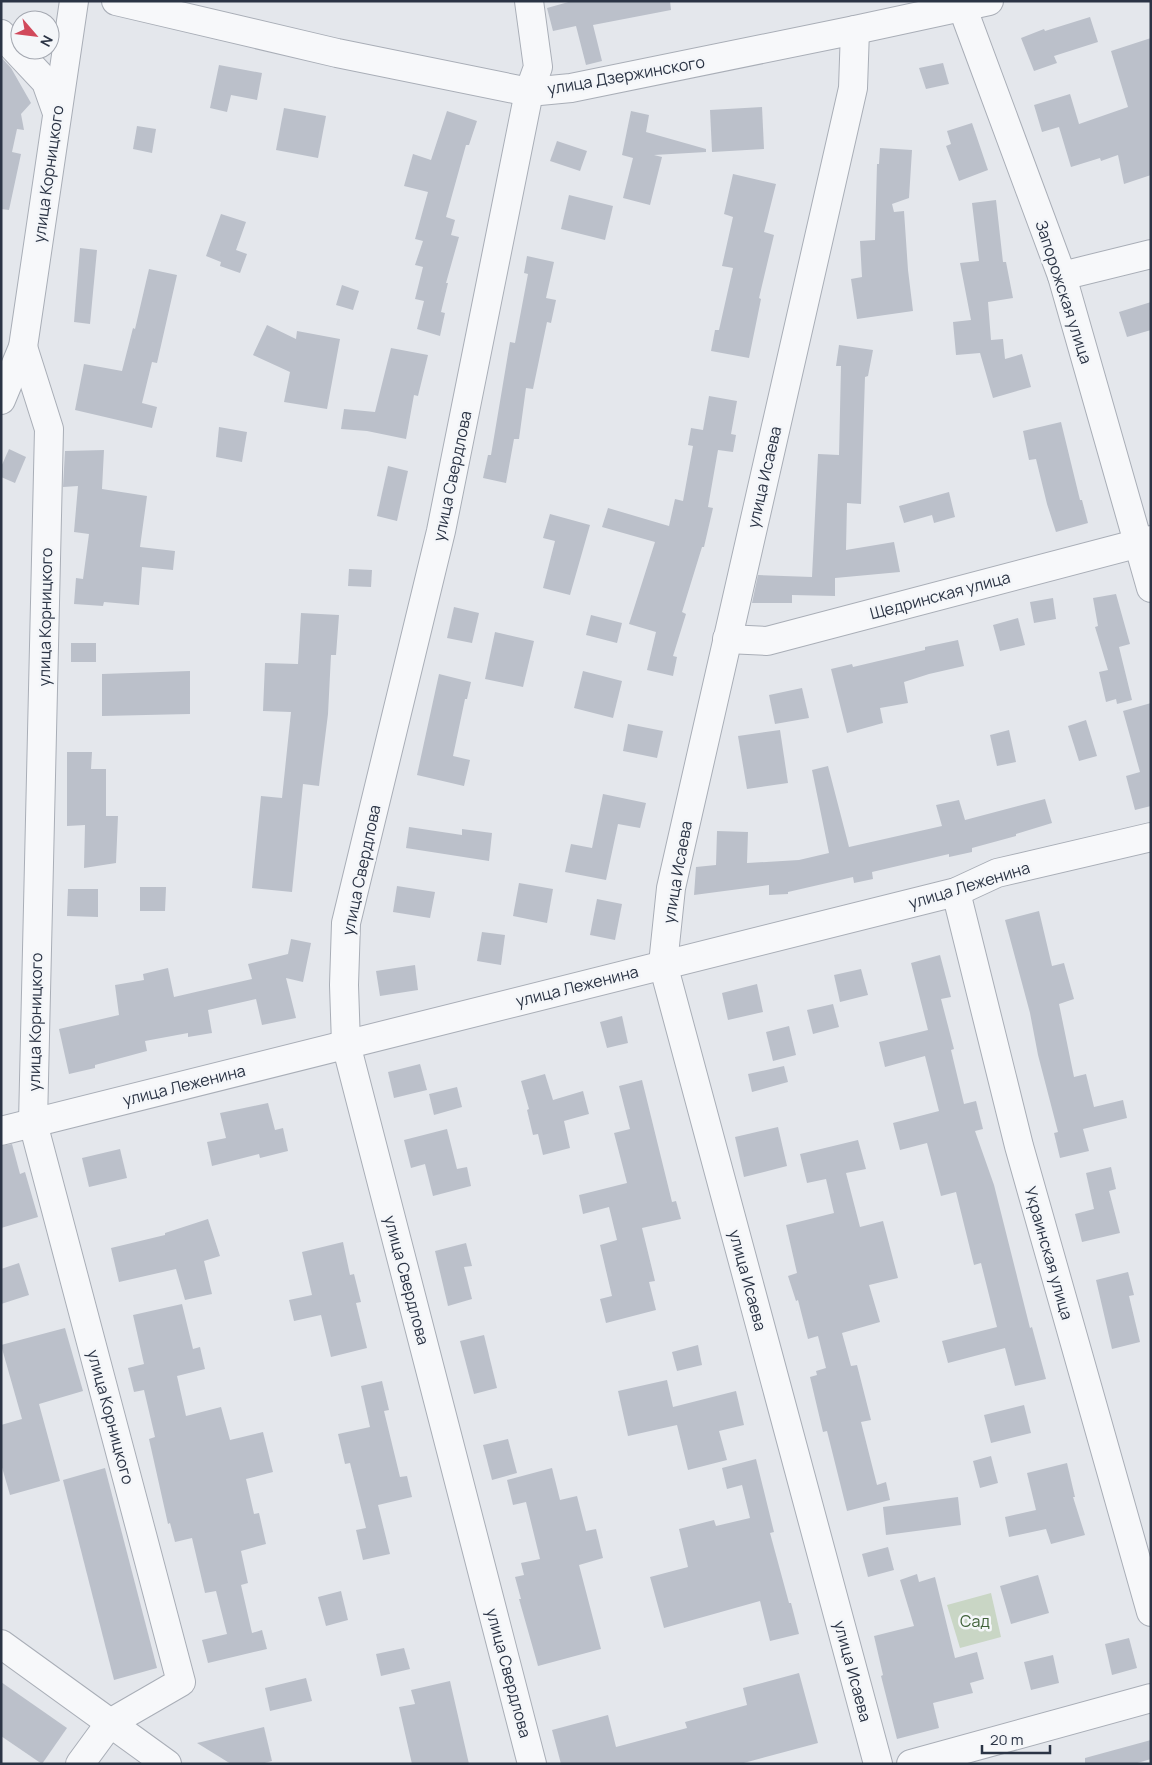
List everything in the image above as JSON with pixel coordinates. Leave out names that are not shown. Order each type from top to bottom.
[{"type":"street","name":"улица Корницкого","points":[[1,400],[23,347],[74,1]]},
{"type":"street","name":"улица Дзержинского","points":[[116,1],[338,53],[529,92],[571,88],[855,30],[961,5],[989,1]]},
{"type":"street","name":"улица Свердлова","points":[[529,1],[538,67],[529,92],[441,531],[346,923],[344,985],[346,1044],[532,1764]]},
{"type":"street","name":"Запорожская улица","points":[[961,5],[1062,276],[1144,542],[1151,588]]},
{"type":"street","name":"улица Исаева","points":[[855,30],[853,88],[671,888],[663,964],[878,1764]]},
{"type":"street","points":[[1,34],[46,82],[57,114]]},
{"type":"street","points":[[1062,276],[1151,254]]},
{"type":"street","name":"улица Корницкого","points":[[23,347],[49,428],[33,1123],[181,1682],[110,1723]]},
{"type":"street","name":"Щедринская улица","points":[[727,639],[766,640],[1144,542]]},
{"type":"street","name":"улица Леженина","points":[[1,1131],[956,892],[997,873],[1151,837]]},
{"type":"street","name":"Украинская улица","points":[[956,892],[1019,1146],[1151,1612]]},
{"type":"street","points":[[1,1644],[166,1764]]},
{"type":"street","points":[[911,1764],[1151,1698]]},
{"type":"street","points":[[80,1764],[110,1723]]},
{"type":"green space","name":"Сад","points":[[991,1593],[1001,1637],[960,1648],[947,1605]]},
{"type":"building","points":[[572,1],[670,1],[671,10],[593,25],[602,61],[586,65],[576,26],[553,31],[547,8]]},
{"type":"building","points":[[1090,17],[1098,42],[1054,56],[1057,63],[1034,71],[1021,38],[1044,29],[1045,31]]},
{"type":"building","points":[[1151,38],[1151,175],[1124,184],[1118,155],[1101,161],[1100,158],[1071,167],[1059,127],[1042,132],[1034,105],[1070,94],[1079,124],[1128,107],[1111,51]]},
{"type":"building","points":[[1,57],[11,68],[31,103],[21,114],[24,130],[17,129],[12,152],[21,154],[9,210],[1,209]]},
{"type":"building","points":[[943,63],[949,84],[926,89],[919,68]]},
{"type":"building","points":[[219,65],[262,73],[257,100],[231,95],[227,112],[210,108]]},
{"type":"building","points":[[762,107],[764,149],[712,152],[710,110]]},
{"type":"building","points":[[284,108],[326,116],[318,158],[276,150]]},
{"type":"building","points":[[447,111],[477,121],[469,145],[466,145],[446,217],[455,220],[451,235],[459,237],[446,283],[448,283],[441,312],[445,313],[440,336],[417,329],[424,301],[415,299],[423,267],[415,265],[423,241],[415,239],[428,192],[404,186],[413,154],[431,160]]},
{"type":"building","points":[[631,111],[649,115],[646,132],[706,149],[706,152],[654,155],[662,157],[650,205],[623,198],[633,158],[622,155]]},
{"type":"building","points":[[972,123],[988,170],[959,181],[946,146],[951,144],[947,131]]},
{"type":"building","points":[[137,126],[156,129],[152,153],[133,149]]},
{"type":"building","points":[[557,141],[587,151],[580,171],[550,161]]},
{"type":"building","points":[[880,148],[912,150],[909,198],[892,204],[894,212],[904,211],[913,311],[857,319],[851,279],[862,277],[860,241],[875,240],[877,164],[879,164]]},
{"type":"building","points":[[733,174],[776,184],[764,232],[774,235],[759,298],[761,299],[749,358],[711,351],[715,330],[719,330],[733,268],[722,266],[733,217],[724,214]]},
{"type":"building","points":[[569,195],[613,206],[605,240],[561,229]]},
{"type":"building","points":[[996,200],[1003,262],[1006,262],[1013,298],[988,302],[991,340],[1003,339],[1005,359],[1022,354],[1031,387],[993,398],[980,353],[956,355],[953,322],[971,320],[960,263],[979,261],[972,203]]},
{"type":"building","points":[[221,214],[246,222],[236,250],[247,254],[240,273],[220,266],[221,262],[206,256]]},
{"type":"building","points":[[80,248],[97,250],[90,324],[74,322]]},
{"type":"building","points":[[527,256],[554,262],[546,298],[556,300],[551,323],[547,322],[533,389],[526,388],[519,439],[514,439],[506,483],[483,478],[488,455],[491,455],[510,342],[515,343],[528,274],[524,273]]},
{"type":"building","points":[[149,269],[177,275],[157,363],[152,362],[142,403],[157,407],[152,428],[75,410],[84,364],[122,371],[133,328],[135,329]]},
{"type":"building","points":[[342,285],[359,291],[353,310],[336,305]]},
{"type":"building","points":[[1151,302],[1151,330],[1127,337],[1119,312]]},
{"type":"building","points":[[267,325],[296,339],[297,331],[340,339],[327,409],[284,402],[290,372],[253,355]]},
{"type":"building","points":[[839,345],[873,350],[868,376],[865,377],[861,504],[847,503],[846,550],[894,542],[900,572],[835,578],[835,596],[792,595],[792,603],[752,603],[758,575],[812,577],[818,454],[839,455],[841,366],[836,366]]},
{"type":"building","points":[[391,348],[428,355],[418,396],[414,395],[406,439],[367,431],[341,429],[344,409],[375,412]]},
{"type":"building","points":[[709,396],[737,401],[731,434],[736,435],[733,452],[718,450],[708,507],[713,508],[704,547],[702,547],[682,612],[686,614],[673,656],[677,657],[673,676],[647,670],[656,632],[629,624],[655,542],[602,527],[608,508],[669,526],[675,499],[683,501],[693,446],[688,445],[691,428],[703,430]]},
{"type":"building","points":[[1061,422],[1080,500],[1082,500],[1088,523],[1056,532],[1036,459],[1029,460],[1023,431]]},
{"type":"building","points":[[219,427],[247,432],[242,462],[216,457]]},
{"type":"building","points":[[9,449],[26,457],[15,483],[1,477],[1,467]]},
{"type":"building","points":[[104,450],[102,489],[147,496],[140,547],[175,551],[173,570],[142,567],[139,605],[104,602],[103,606],[74,604],[76,578],[83,579],[89,534],[74,532],[78,486],[63,487],[65,451]]},
{"type":"building","points":[[388,466],[408,471],[397,521],[377,516]]},
{"type":"building","points":[[949,492],[955,517],[934,523],[932,515],[904,523],[899,506]]},
{"type":"building","points":[[550,514],[590,525],[570,595],[543,588],[555,541],[543,538]]},
{"type":"building","points":[[349,569],[372,570],[371,587],[348,586]]},
{"type":"building","points":[[1116,594],[1130,644],[1119,647],[1132,700],[1117,704],[1116,699],[1106,702],[1099,672],[1108,670],[1095,627],[1098,626],[1093,598]]},
{"type":"building","points":[[1053,598],[1056,619],[1034,623],[1030,602]]},
{"type":"building","points":[[454,607],[479,613],[472,643],[447,638]]},
{"type":"building","points":[[301,613],[339,615],[336,655],[331,655],[328,714],[319,786],[303,784],[292,892],[252,888],[261,796],[282,798],[291,712],[263,711],[265,663],[298,664]]},
{"type":"building","points":[[591,615],[622,623],[617,643],[586,635]]},
{"type":"building","points":[[1018,618],[1025,645],[1000,651],[993,625]]},
{"type":"building","points":[[495,632],[534,641],[523,687],[485,679]]},
{"type":"building","points":[[958,640],[964,666],[904,682],[908,703],[880,708],[883,723],[847,733],[831,669],[852,664],[853,667]]},
{"type":"building","points":[[71,643],[96,643],[96,662],[71,662]]},
{"type":"building","points":[[190,671],[190,714],[102,716],[102,674]]},
{"type":"building","points":[[583,671],[622,681],[613,718],[574,708]]},
{"type":"building","points":[[439,674],[471,682],[467,699],[465,699],[453,756],[470,760],[464,786],[417,775]]},
{"type":"building","points":[[802,688],[809,718],[775,724],[769,695]]},
{"type":"building","points":[[1151,703],[1151,806],[1135,810],[1126,776],[1140,772],[1123,711]]},
{"type":"building","points":[[1086,720],[1097,756],[1079,761],[1068,726]]},
{"type":"building","points":[[628,724],[663,731],[657,758],[623,751]]},
{"type":"building","points":[[780,730],[788,783],[747,789],[738,736]]},
{"type":"building","points":[[1009,730],[1016,762],[997,766],[990,735]]},
{"type":"building","points":[[67,752],[92,752],[91,769],[106,769],[106,816],[118,816],[116,863],[84,868],[85,825],[67,826]]},
{"type":"building","points":[[828,766],[849,847],[942,826],[936,805],[959,800],[965,820],[1045,799],[1052,823],[1016,834],[1016,836],[972,848],[972,852],[949,857],[949,854],[872,872],[873,879],[854,883],[853,877],[788,892],[788,894],[769,895],[769,885],[694,895],[696,867],[716,865],[717,831],[748,832],[747,863],[799,860],[829,853],[812,770]]},
{"type":"building","points":[[603,794],[646,803],[640,828],[618,824],[606,880],[565,872],[571,844],[592,848]]},
{"type":"building","points":[[409,827],[462,835],[462,829],[492,833],[489,861],[406,848]]},
{"type":"building","points":[[519,883],[553,889],[547,923],[513,916]]},
{"type":"building","points":[[397,886],[435,892],[430,918],[393,912]]},
{"type":"building","points":[[140,887],[166,887],[165,911],[140,911]]},
{"type":"building","points":[[68,889],[98,889],[98,917],[67,916]]},
{"type":"building","points":[[597,899],[622,904],[615,940],[590,935]]},
{"type":"building","points":[[1039,911],[1052,966],[1064,963],[1074,999],[1059,1004],[1074,1077],[1086,1074],[1094,1107],[1123,1100],[1127,1118],[1083,1129],[1089,1151],[1060,1158],[1054,1133],[1058,1132],[1038,1055],[1030,1013],[1005,920]]},
{"type":"building","points":[[482,932],[505,935],[501,965],[477,961]]},
{"type":"building","points":[[291,939],[311,943],[303,982],[286,978],[296,1018],[262,1025],[256,999],[208,1010],[212,1033],[188,1037],[188,1033],[145,1041],[147,1051],[95,1065],[95,1068],[69,1074],[59,1029],[119,1015],[115,985],[144,980],[143,974],[168,968],[174,997],[252,979],[248,964],[288,954]]},
{"type":"building","points":[[940,955],[951,997],[941,999],[954,1049],[951,1050],[964,1104],[976,1101],[983,1129],[975,1131],[994,1185],[1030,1328],[1032,1327],[1046,1379],[1015,1386],[1005,1348],[948,1363],[942,1341],[997,1327],[981,1263],[974,1265],[956,1192],[941,1196],[927,1143],[900,1150],[893,1123],[939,1111],[925,1056],[885,1067],[879,1042],[928,1030],[911,963]]},
{"type":"building","points":[[415,965],[418,990],[380,996],[376,971]]},
{"type":"building","points":[[861,969],[868,995],[840,1002],[834,975]]},
{"type":"building","points":[[757,984],[763,1012],[728,1020],[722,993]]},
{"type":"building","points":[[833,1004],[839,1027],[813,1034],[807,1010]]},
{"type":"building","points":[[622,1016],[628,1043],[607,1048],[600,1022]]},
{"type":"building","points":[[789,1026],[796,1055],[773,1061],[766,1032]]},
{"type":"building","points":[[420,1064],[427,1090],[394,1098],[388,1072]]},
{"type":"building","points":[[784,1066],[788,1082],[752,1092],[748,1074]]},
{"type":"building","points":[[545,1074],[553,1100],[583,1091],[589,1114],[564,1121],[570,1148],[543,1155],[538,1134],[533,1135],[527,1110],[529,1109],[521,1081]]},
{"type":"building","points":[[642,1080],[672,1202],[676,1201],[681,1219],[642,1228],[655,1281],[649,1282],[656,1310],[606,1323],[600,1299],[612,1296],[600,1245],[617,1240],[609,1207],[583,1214],[579,1195],[627,1183],[614,1133],[630,1129],[619,1086]]},
{"type":"building","points":[[457,1087],[462,1107],[434,1115],[429,1094]]},
{"type":"building","points":[[268,1103],[275,1130],[283,1128],[288,1151],[260,1158],[259,1154],[212,1166],[207,1142],[226,1138],[220,1113]]},
{"type":"building","points":[[778,1127],[787,1166],[744,1177],[735,1137]]},
{"type":"building","points":[[447,1129],[457,1169],[467,1167],[471,1186],[433,1196],[425,1164],[411,1168],[404,1140]]},
{"type":"building","points":[[858,1140],[866,1169],[846,1173],[860,1227],[883,1221],[898,1278],[869,1285],[880,1322],[842,1333],[851,1366],[857,1365],[871,1420],[861,1422],[877,1485],[886,1482],[890,1500],[847,1511],[827,1431],[823,1432],[810,1377],[817,1375],[816,1371],[826,1368],[818,1336],[808,1339],[798,1300],[796,1301],[788,1276],[797,1273],[786,1225],[834,1213],[826,1179],[807,1183],[800,1154]]},
{"type":"building","points":[[12,1144],[20,1174],[25,1172],[38,1217],[1,1228],[1,1146]]},
{"type":"building","points":[[120,1149],[127,1178],[89,1187],[82,1158]]},
{"type":"building","points":[[1111,1167],[1116,1189],[1109,1191],[1120,1233],[1082,1242],[1075,1214],[1094,1209],[1086,1173]]},
{"type":"building","points":[[208,1219],[220,1256],[204,1261],[212,1294],[185,1300],[176,1269],[119,1282],[111,1248],[165,1235],[165,1233]]},
{"type":"building","points":[[343,1242],[350,1275],[354,1274],[361,1302],[356,1303],[367,1348],[331,1357],[321,1315],[294,1321],[289,1300],[312,1295],[302,1252]]},
{"type":"building","points":[[466,1243],[472,1266],[464,1267],[472,1299],[448,1306],[435,1251]]},
{"type":"building","points":[[19,1263],[29,1295],[1,1304],[1,1269]]},
{"type":"building","points":[[1128,1272],[1134,1295],[1129,1296],[1140,1342],[1112,1349],[1096,1280]]},
{"type":"building","points":[[182,1304],[193,1349],[200,1347],[205,1369],[177,1376],[186,1416],[221,1407],[230,1440],[263,1432],[273,1472],[246,1479],[254,1514],[259,1513],[266,1544],[241,1551],[248,1583],[241,1585],[252,1633],[262,1630],[267,1649],[208,1663],[202,1640],[227,1634],[216,1591],[205,1593],[192,1538],[175,1542],[170,1523],[168,1524],[149,1439],[155,1437],[144,1390],[134,1392],[128,1368],[144,1364],[133,1315]]},
{"type":"building","points":[[65,1328],[83,1391],[39,1404],[60,1481],[10,1495],[1,1464],[1,1425],[22,1419],[1,1345]]},
{"type":"building","points":[[484,1335],[497,1388],[474,1394],[460,1341]]},
{"type":"building","points":[[698,1345],[702,1365],[677,1371],[672,1352]]},
{"type":"building","points":[[667,1380],[673,1407],[736,1391],[744,1425],[719,1431],[727,1460],[688,1470],[677,1425],[628,1436],[618,1391]]},
{"type":"building","points":[[382,1381],[389,1410],[384,1411],[400,1477],[407,1476],[412,1497],[378,1505],[390,1554],[363,1560],[356,1530],[366,1528],[350,1463],[345,1464],[338,1434],[370,1427],[361,1386]]},
{"type":"building","points":[[1024,1405],[1031,1433],[991,1443],[984,1415]]},
{"type":"building","points":[[508,1439],[517,1473],[492,1480],[483,1445]]},
{"type":"building","points":[[991,1456],[998,1483],[980,1488],[973,1461]]},
{"type":"building","points":[[756,1459],[774,1532],[770,1533],[799,1634],[770,1641],[760,1601],[664,1628],[650,1577],[688,1567],[679,1529],[714,1520],[716,1526],[750,1518],[742,1485],[727,1489],[722,1468]]},
{"type":"building","points":[[1067,1463],[1075,1497],[1073,1497],[1085,1535],[1051,1544],[1046,1529],[1009,1537],[1005,1517],[1036,1510],[1027,1473]]},
{"type":"building","points":[[105,1468],[157,1668],[114,1680],[63,1480]]},
{"type":"building","points":[[552,1468],[560,1500],[577,1496],[586,1531],[596,1529],[603,1558],[579,1565],[601,1649],[538,1666],[519,1599],[521,1599],[515,1577],[524,1575],[521,1563],[540,1559],[526,1502],[513,1505],[507,1480]]},
{"type":"building","points":[[958,1497],[961,1525],[886,1535],[883,1507]]},
{"type":"building","points":[[888,1547],[894,1570],[868,1577],[862,1554]]},
{"type":"building","points":[[917,1574],[919,1582],[935,1577],[955,1658],[977,1652],[984,1679],[970,1683],[973,1693],[933,1703],[939,1728],[897,1739],[881,1676],[883,1675],[874,1636],[914,1626],[900,1580]]},
{"type":"building","points":[[1038,1575],[1049,1613],[1011,1624],[1000,1586]]},
{"type":"building","points":[[341,1591],[348,1620],[326,1626],[318,1597]]},
{"type":"building","points":[[1129,1638],[1137,1668],[1112,1675],[1105,1644]]},
{"type":"building","points":[[404,1648],[410,1669],[381,1676],[376,1654]]},
{"type":"building","points":[[1053,1655],[1059,1683],[1031,1690],[1024,1662]]},
{"type":"building","points":[[799,1673],[818,1743],[740,1764],[561,1764],[552,1730],[608,1715],[616,1747],[687,1728],[685,1722],[747,1705],[743,1688]]},
{"type":"building","points":[[306,1678],[312,1701],[270,1711],[265,1688]]},
{"type":"building","points":[[450,1681],[469,1764],[412,1764],[399,1707],[415,1704],[411,1690]]},
{"type":"building","points":[[1,1682],[67,1728],[42,1764],[1,1736]]},
{"type":"building","points":[[264,1727],[272,1761],[261,1764],[231,1764],[197,1743]]},
{"type":"building","points":[[1151,1740],[1151,1759],[1134,1764],[1085,1764],[1085,1758]]}]
